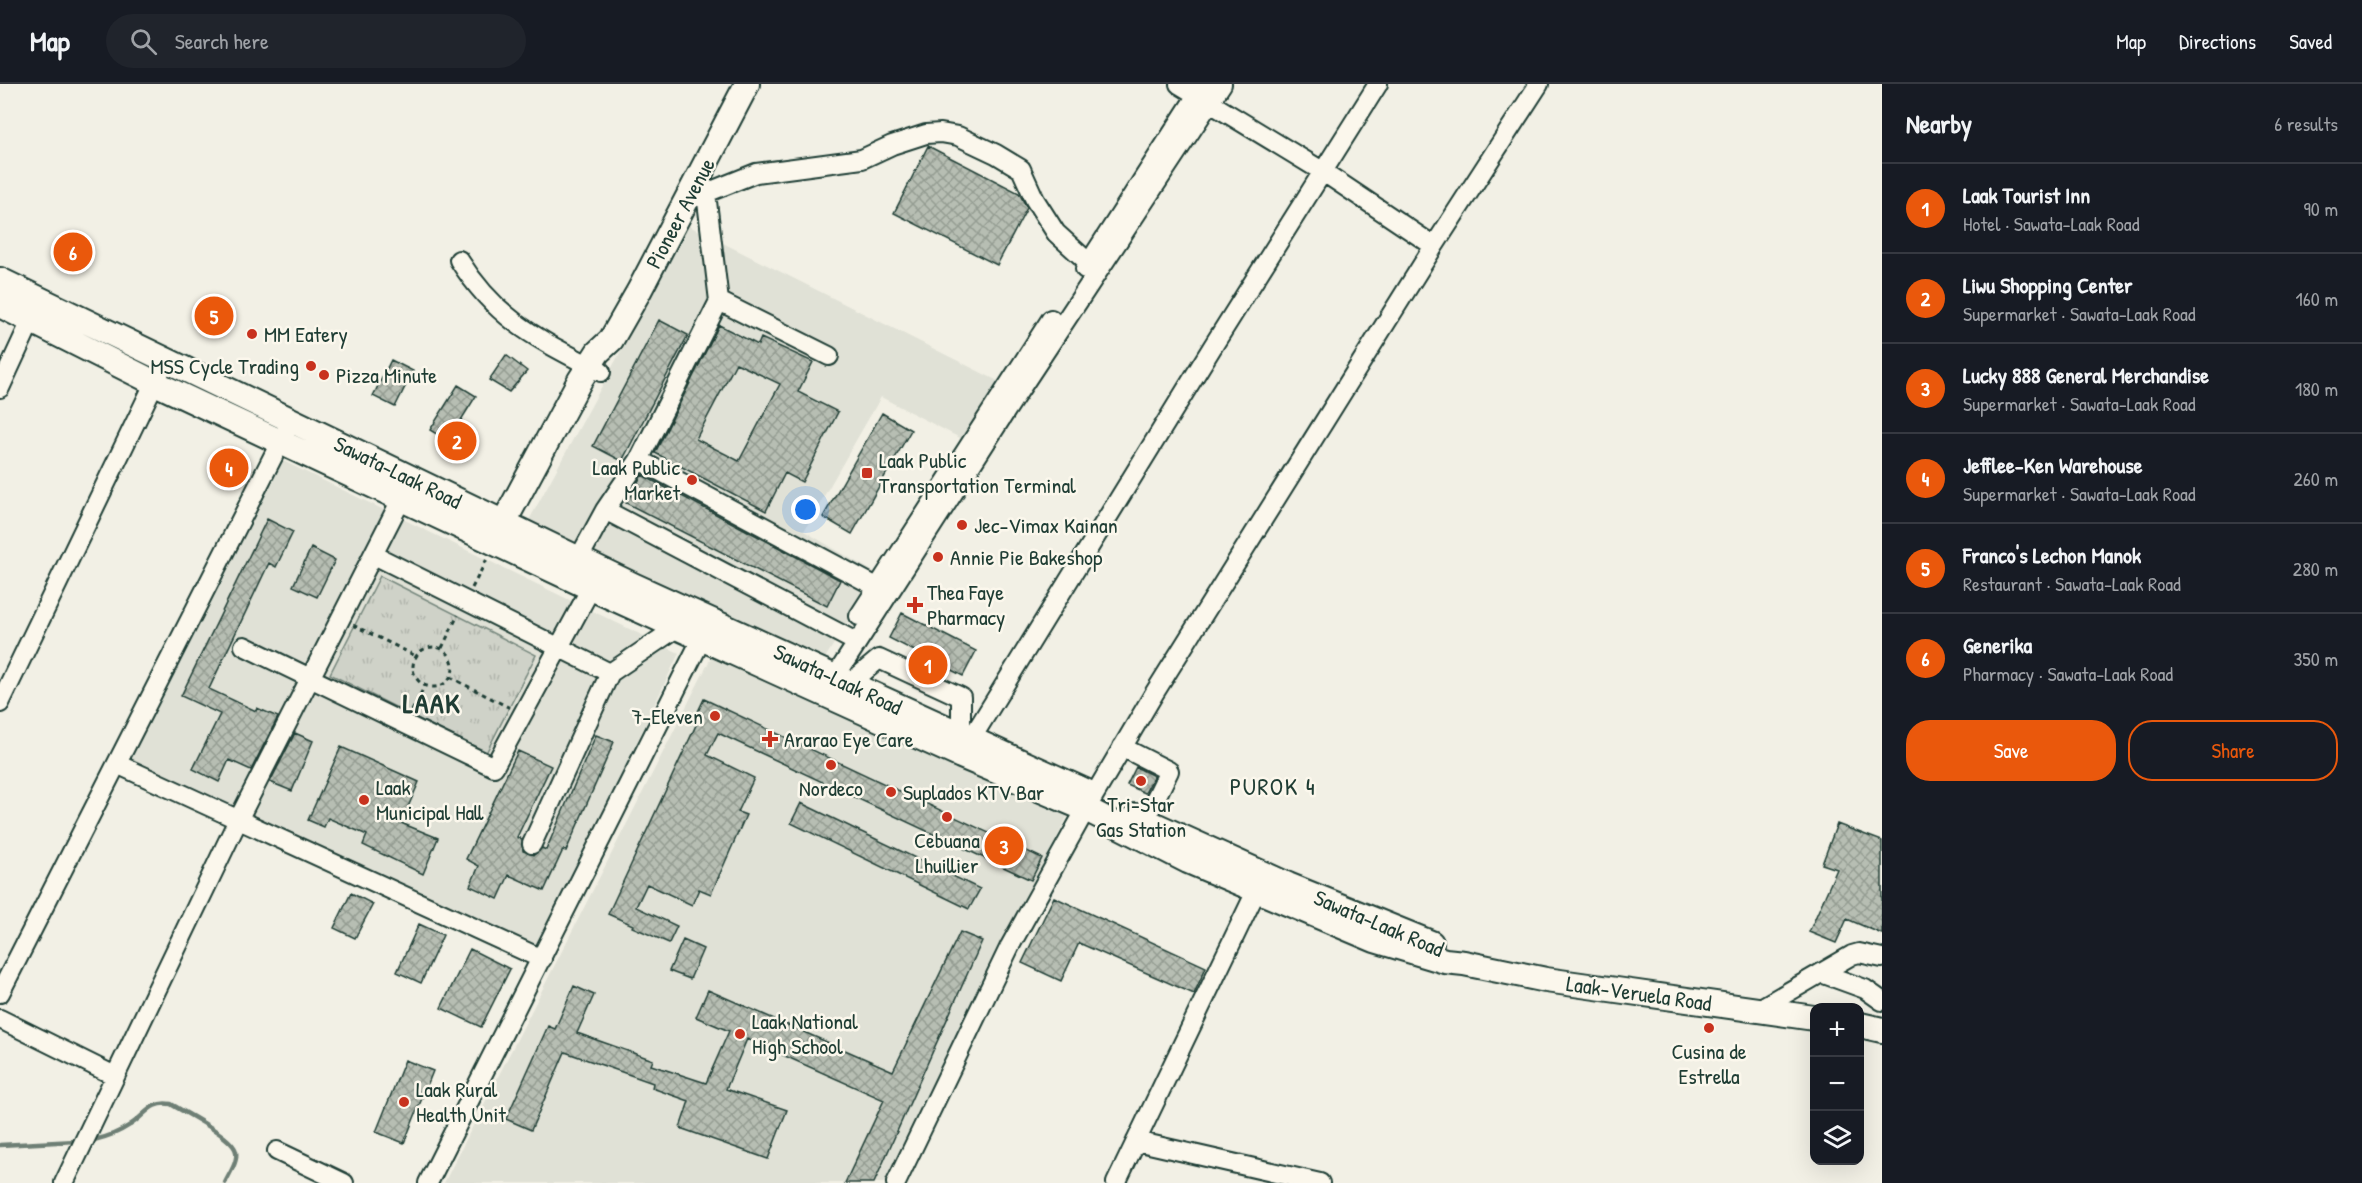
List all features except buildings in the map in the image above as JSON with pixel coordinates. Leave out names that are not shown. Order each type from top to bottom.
[{"type":"main road","name":"Pioneer Avenue","points":[[505,536],[611,340],[696,197],[747,84]]},
{"type":"main road","name":"Sawata-Laak Road","points":[[0,280],[36,311],[155,382],[286,431]]},
{"type":"main road","name":"Sawata-Laak Road","points":[[0,305],[36,311],[165,361],[286,431],[505,536],[591,588],[702,638],[829,684]]},
{"type":"main road","name":"Sawata-Laak Road","points":[[505,536],[579,558],[829,684],[1090,802],[1188,861],[1260,883]]},
{"type":"main road","name":"Sawata-Laak Road","points":[[1090,802],[1145,820],[1260,883],[1375,940],[1423,956],[1464,963]]},
{"type":"main road","name":"Laak-Veruela Road","points":[[1464,963],[1546,980],[1810,1017]]},
{"type":"main road","points":[[1864,1026],[1882,1030]]},
{"type":"street","points":[[1179,84],[1204,94],[1434,246]]},
{"type":"street","points":[[829,684],[851,639],[1089,262],[1204,94],[1222,84]]},
{"type":"street","points":[[964,744],[1378,84]]},
{"type":"street","points":[[896,1183],[1010,946],[1122,747],[1434,246],[1539,84]]},
{"type":"street","points":[[882,590],[1204,94]]},
{"type":"street","points":[[579,558],[605,510],[639,460],[720,301],[696,197],[767,170],[862,159],[892,145],[926,134],[958,136],[1021,169],[1035,200],[1056,233],[1089,262]]},
{"type":"street","points":[[459,260],[475,287],[516,326],[595,369]]},
{"type":"street","points":[[720,301],[829,356]]},
{"type":"street","points":[[0,388],[36,311]]},
{"type":"street","points":[[0,704],[165,361]]},
{"type":"street","points":[[0,993],[286,431]]},
{"type":"street","points":[[639,460],[882,590]]},
{"type":"street","points":[[64,1183],[238,820],[406,488]]},
{"type":"street","points":[[605,510],[851,639]]},
{"type":"street","points":[[374,555],[610,674]]},
{"type":"street","points":[[244,646],[310,679],[406,722],[494,767],[591,588]]},
{"type":"street","points":[[532,844],[610,674],[678,627]]},
{"type":"street","points":[[428,1183],[702,638]]},
{"type":"street","points":[[829,684],[879,659],[961,697],[964,744]]},
{"type":"street","points":[[1122,747],[1169,771],[1145,820]]},
{"type":"street","points":[[117,764],[542,958]]},
{"type":"street","points":[[1116,1183],[1260,883]]},
{"type":"street","points":[[1759,1009],[1859,953],[1882,958]]},
{"type":"street","points":[[1821,973],[1865,989],[1882,1001]]},
{"type":"street","points":[[0,1019],[115,1076]]},
{"type":"street","points":[[1136,1141],[1320,1183]]},
{"type":"street","points":[[277,1151],[345,1183]]},
{"type":"path","points":[[341,619],[416,656]]},
{"type":"path","points":[[424,648],[442,648],[451,658],[453,671],[450,677],[441,686],[425,685],[414,674],[416,656],[424,648]]},
{"type":"path","points":[[450,677],[523,714]]},
{"type":"path","points":[[406,722],[425,685]]},
{"type":"shaded area","name":"Laak Public Market","points":[[689,226],[998,381],[962,439],[881,397],[804,531],[877,574],[822,663],[528,522]]},
{"type":"shaded area","points":[[281,460],[679,653],[540,947],[130,759]]},
{"type":"shaded area","name":"Laak National High School","points":[[713,654],[1068,815],[887,1183],[444,1183]]},
{"type":"green space","points":[[380,576],[536,655],[486,753],[330,674]]},
{"type":"waterway","points":[[94,1140],[121,1130],[158,1104],[171,1104],[227,1139],[233,1146],[236,1160],[225,1183]]},
{"type":"waterway","points":[[0,1145],[76,1141]]},
{"type":"place","name":"Generika","points":[[73,252]]},
{"type":"place","name":"Franco's Lechon Manok","points":[[214,316]]},
{"type":"place","name":"MM Eatery","points":[[252,334]]},
{"type":"place","name":"MSS Cycle Trading","points":[[311,366]]},
{"type":"place","name":"Pizza Minute","points":[[324,375]]},
{"type":"place","name":"Liwu Shopping Center","points":[[457,441]]},
{"type":"place","name":"Jefflee-Ken Warehouse","points":[[229,468]]},
{"type":"place","name":"Laak Public Transportation Terminal","points":[[867,473]]},
{"type":"place","name":"Laak Public Market","points":[[692,480]]},
{"type":"place","name":"Jec-Vimax Kainan","points":[[962,525]]},
{"type":"place","name":"Annie Pie Bakeshop","points":[[938,557]]},
{"type":"place","name":"Thea Faye Pharmacy","points":[[915,605]]},
{"type":"place","name":"Laak Tourist Inn","points":[[928,665]]},
{"type":"place","name":"7-Eleven","points":[[715,716]]},
{"type":"place","name":"Ararao Eye Care","points":[[770,739]]},
{"type":"place","name":"Nordeco","points":[[831,765]]},
{"type":"place","name":"Tri-Star Gas Station","points":[[1141,781]]},
{"type":"place","name":"Suplados KTV Bar","points":[[891,792]]},
{"type":"place","name":"Laak Municipal Hall","points":[[364,800]]},
{"type":"place","name":"Cebuana Lhuillier","points":[[947,817]]},
{"type":"place","name":"Lucky 888 General Merchandise","points":[[1004,846]]},
{"type":"place","name":"Cusina de Estrella","points":[[1709,1028]]},
{"type":"place","name":"Laak National High School","points":[[740,1034]]},
{"type":"place","name":"Laak Rural Health Unit","points":[[404,1102]]},
{"type":"district","name":"LAAK","points":[[432,703]]},
{"type":"district","name":"PUROK 4","points":[[1273,787]]}]
